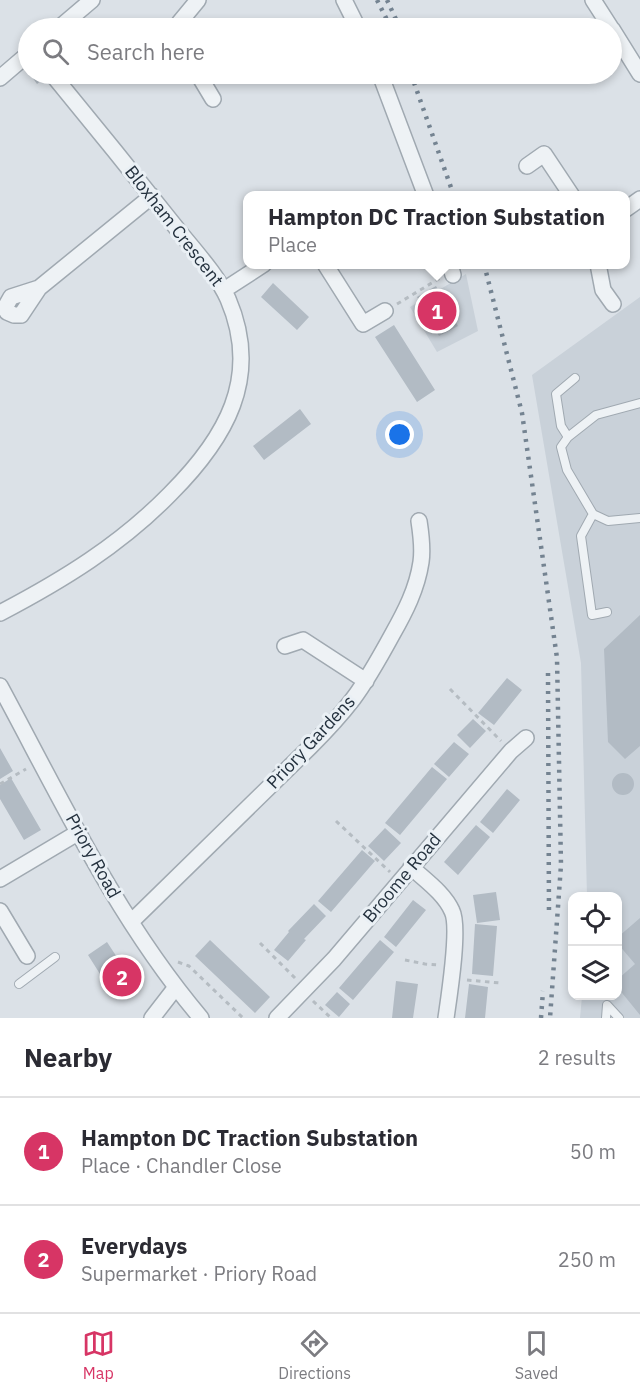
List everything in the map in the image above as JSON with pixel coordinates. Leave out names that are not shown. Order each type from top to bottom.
[{"type":"street","points":[[71,18],[92,0]]},
{"type":"street","points":[[183,18],[198,0]]},
{"type":"street","points":[[344,0],[353,18]]},
{"type":"street","points":[[593,0],[604,18]]},
{"type":"street","points":[[622,46],[640,74]]},
{"type":"street","points":[[0,78],[18,63]]},
{"type":"street","name":"Bloxham Crescent","points":[[0,613],[71,573],[145,519],[178,486],[208,452],[221,433],[238,392],[240,376],[241,358],[237,326],[224,290],[152,196],[60,84]]},
{"type":"street","points":[[204,84],[213,99]]},
{"type":"street","points":[[384,84],[424,191]]},
{"type":"street","points":[[527,166],[544,154],[569,191]]},
{"type":"street","points":[[39,288],[152,196]]},
{"type":"street","points":[[224,290],[256,269]]},
{"type":"street","points":[[328,269],[363,324],[385,311]]},
{"type":"street","points":[[599,269],[603,290],[613,304]]},
{"type":"street","name":"Priory Gardens","points":[[131,922],[317,740],[366,681],[399,623],[414,591],[421,561],[419,521]]},
{"type":"street","points":[[285,646],[303,640],[366,681]]},
{"type":"street","name":"Priory Road","points":[[0,686],[131,922],[151,953],[201,1018]]},
{"type":"street","name":"Broome Road","points":[[277,1018],[334,959],[511,751],[526,738]]},
{"type":"street","points":[[0,879],[79,832]]},
{"type":"street","points":[[411,867],[437,891],[453,913],[455,926],[446,1018]]},
{"type":"street","points":[[0,912],[27,956]]},
{"type":"street","points":[[152,1018],[176,987]]},
{"type":"lane","points":[[568,437],[561,426],[556,394],[575,378]]},
{"type":"lane","points":[[640,403],[596,415],[568,437],[561,447],[567,470],[592,514],[608,521],[640,518]]},
{"type":"lane","points":[[592,514],[581,536],[592,615],[608,612]]},
{"type":"lane","points":[[27,956],[36,971]]},
{"type":"lane","points":[[19,984],[55,957]]},
{"type":"lane","points":[[606,1018],[607,1005],[619,1018]]},
{"type":"path","points":[[385,311],[451,270]]},
{"type":"path","points":[[450,689],[511,751]]},
{"type":"path","points":[[0,784],[40,760]]},
{"type":"path","points":[[336,821],[400,881]]},
{"type":"path","points":[[260,943],[331,1018]]},
{"type":"path","points":[[151,953],[189,966],[243,1018]]},
{"type":"path","points":[[405,960],[451,973],[500,983]]},
{"type":"shaded area","points":[[466,274],[478,331],[437,352],[410,307]]},
{"type":"shaded area","points":[[640,297],[640,1018],[580,1018],[582,1000],[622,1000],[622,892],[587,892],[581,663],[532,375]]},
{"type":"building","points":[[273,283],[309,317],[297,330],[261,297]]},
{"type":"building","points":[[436,286],[458,326],[439,336],[417,297]]},
{"type":"building","points":[[394,325],[435,390],[417,402],[375,337]]},
{"type":"building","points":[[300,409],[311,424],[264,460],[253,446]]},
{"type":"building","points":[[640,615],[640,746],[625,759],[608,742],[604,649]]},
{"type":"building","points":[[507,678],[522,690],[494,725],[478,713]]},
{"type":"building","points":[[473,719],[486,731],[470,748],[457,735]]},
{"type":"building","points":[[454,742],[469,754],[449,777],[434,764]]},
{"type":"building","points":[[0,748],[13,771],[0,779]]},
{"type":"building","points":[[432,767],[447,779],[400,835],[385,823]]},
{"type":"building","points":[[623,773],[631,776],[634,784],[631,792],[623,795],[615,792],[612,784],[615,776]]},
{"type":"building","points":[[11,778],[41,830],[24,840],[0,799],[0,785]]},
{"type":"building","points":[[507,789],[520,800],[493,833],[480,822]]},
{"type":"building","points":[[476,825],[490,837],[458,875],[444,862]]},
{"type":"building","points":[[385,828],[401,843],[384,861],[368,846]]},
{"type":"building","points":[[362,850],[375,861],[331,912],[318,901]]},
{"type":"building","points":[[496,892],[500,920],[477,923],[473,895]]},
{"type":"building","points":[[413,900],[426,910],[396,947],[384,937]]},
{"type":"building","points":[[314,904],[326,916],[304,939],[306,940],[288,961],[274,950],[288,931]]},
{"type":"building","points":[[640,918],[640,1015],[622,993],[622,975],[635,964],[622,949],[622,934]]},
{"type":"building","points":[[475,924],[497,926],[493,976],[472,974]]},
{"type":"building","points":[[210,940],[270,997],[255,1013],[195,956]]},
{"type":"building","points":[[380,940],[394,952],[353,1000],[339,988]]},
{"type":"building","points":[[107,942],[132,980],[112,993],[88,955]]},
{"type":"building","points":[[396,981],[418,984],[413,1018],[392,1018]]},
{"type":"building","points":[[469,984],[488,987],[485,1018],[465,1018]]},
{"type":"building","points":[[337,992],[350,1004],[339,1017],[325,1005]]},
{"type":"railway","points":[[377,0],[386,18]]},
{"type":"railway","points":[[387,0],[395,18]]},
{"type":"railway","points":[[415,84],[452,191]]},
{"type":"railway","points":[[485,269],[522,413],[557,658],[561,865],[550,1018]]},
{"type":"railway","points":[[548,673],[549,916]]},
{"type":"railway","points":[[541,1018],[543,991]]},
{"type":"place","name":"Hampton DC Traction Substation","points":[[437,311]]},
{"type":"place","name":"Everydays","points":[[122,977]]}]
